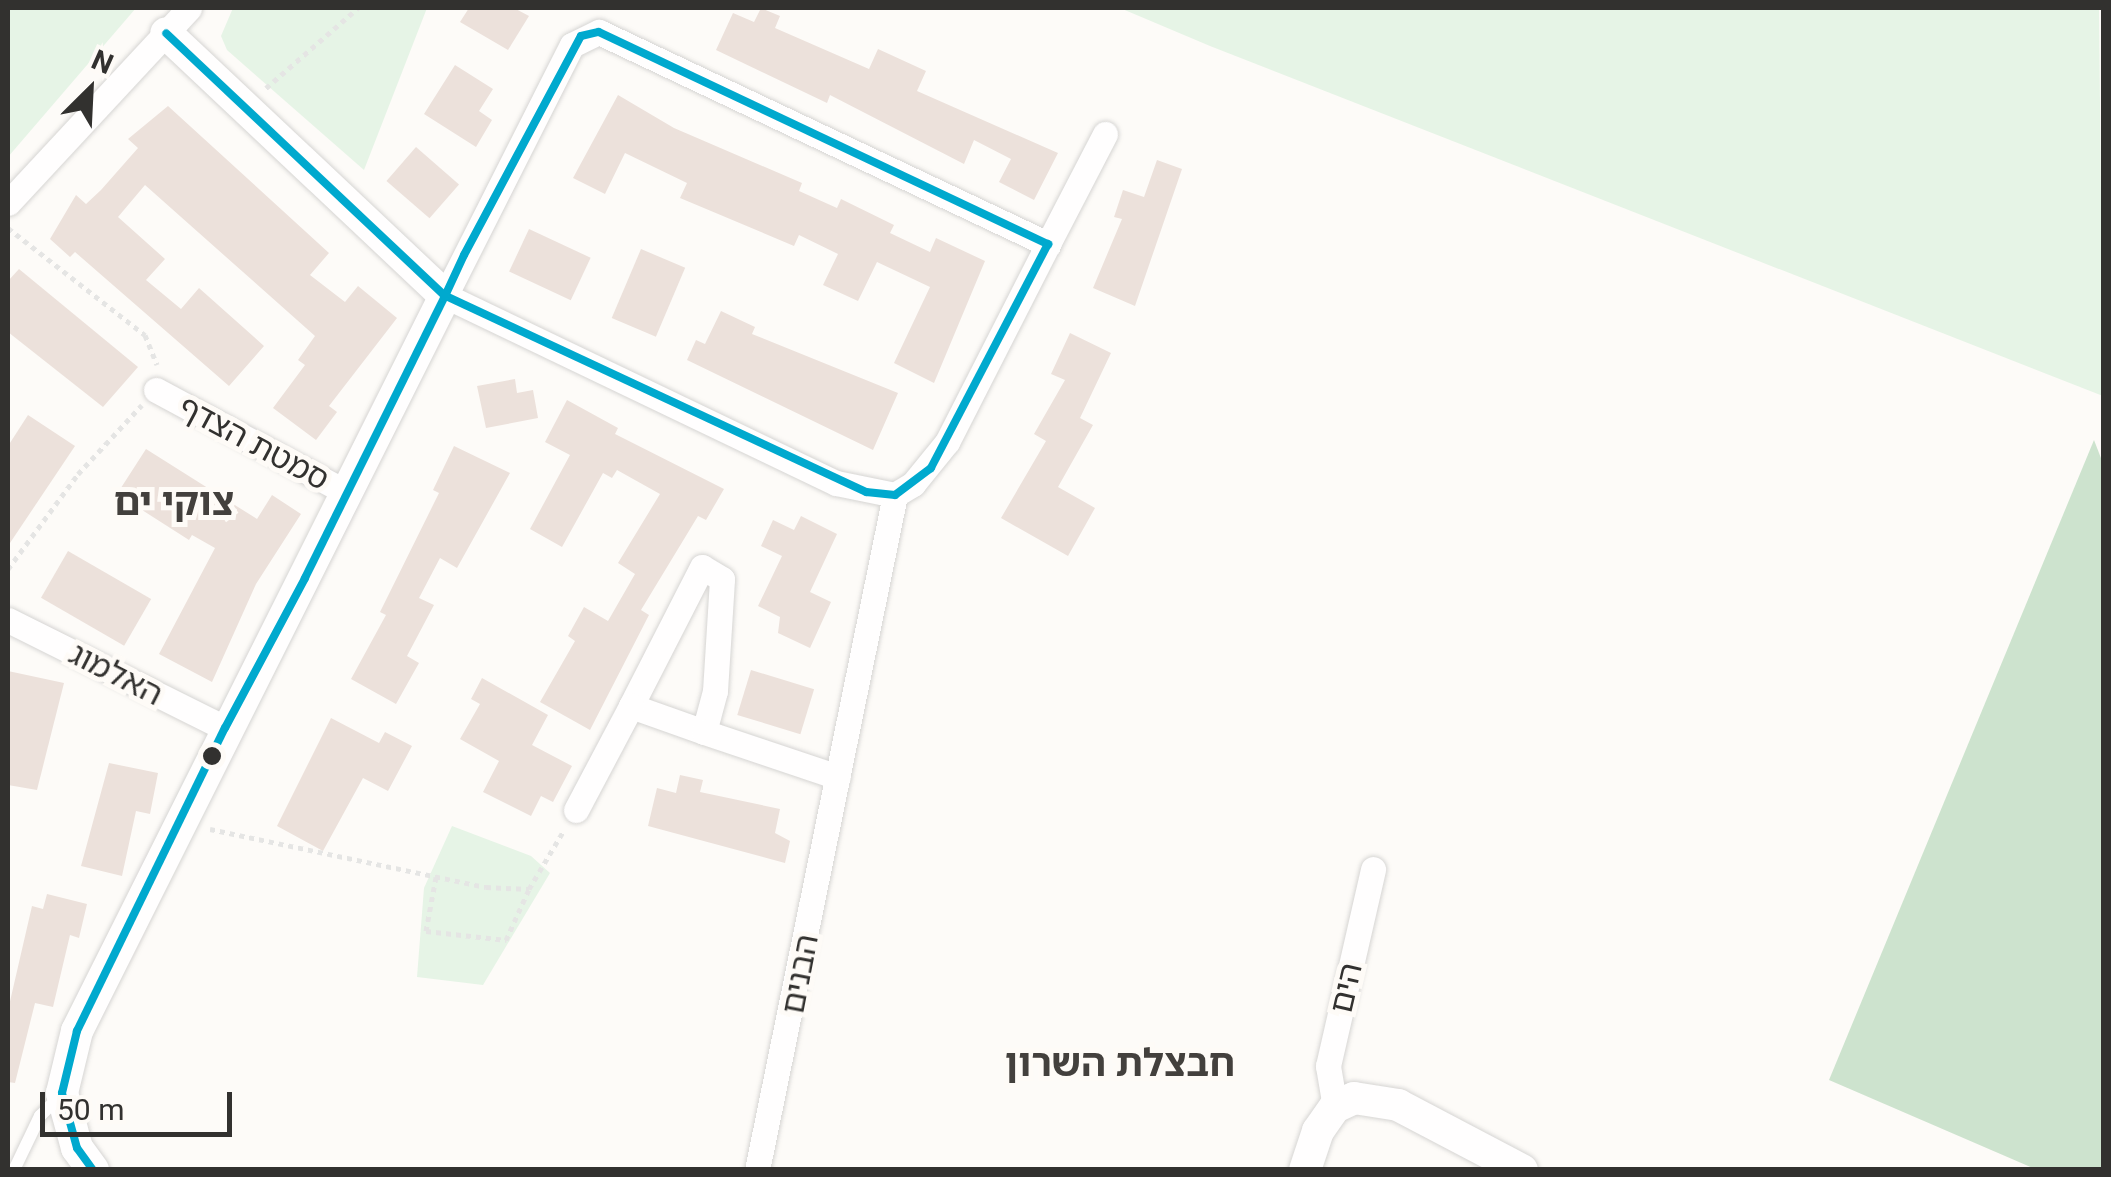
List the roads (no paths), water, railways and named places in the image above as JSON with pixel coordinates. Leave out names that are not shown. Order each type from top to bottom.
[{"type":"street","points":[[8,202],[190,8]]},
{"type":"street","points":[[93,1170],[77,1148],[62,1094],[77,1031],[225,728],[572,45],[600,32],[1048,244]]},
{"type":"street","points":[[166,33],[445,296],[836,483],[895,495],[930,468],[948,442],[1105,134]]},
{"type":"street","name":"סמטת הצדף","points":[[156,390],[347,493]]},
{"type":"street","name":"הבנים","points":[[757,1170],[895,495]]},
{"type":"street","points":[[576,810],[702,567],[722,579],[715,691],[704,732]]},
{"type":"street","name":"האלמוג","points":[[8,620],[225,728]]},
{"type":"street","points":[[631,706],[838,777]]},
{"type":"street","name":"הים","points":[[1334,1107],[1328,1066],[1373,869]]},
{"type":"street","points":[[1304,1170],[1334,1107],[1354,1098],[1398,1106],[1522,1170]]},
{"type":"lane","points":[[14,1170],[40,1116],[62,1094]]},
{"type":"district","name":"צוקי ים","points":[[174,503]]},
{"type":"district","name":"חבצלת השרון","points":[[1120,1064]]}]
